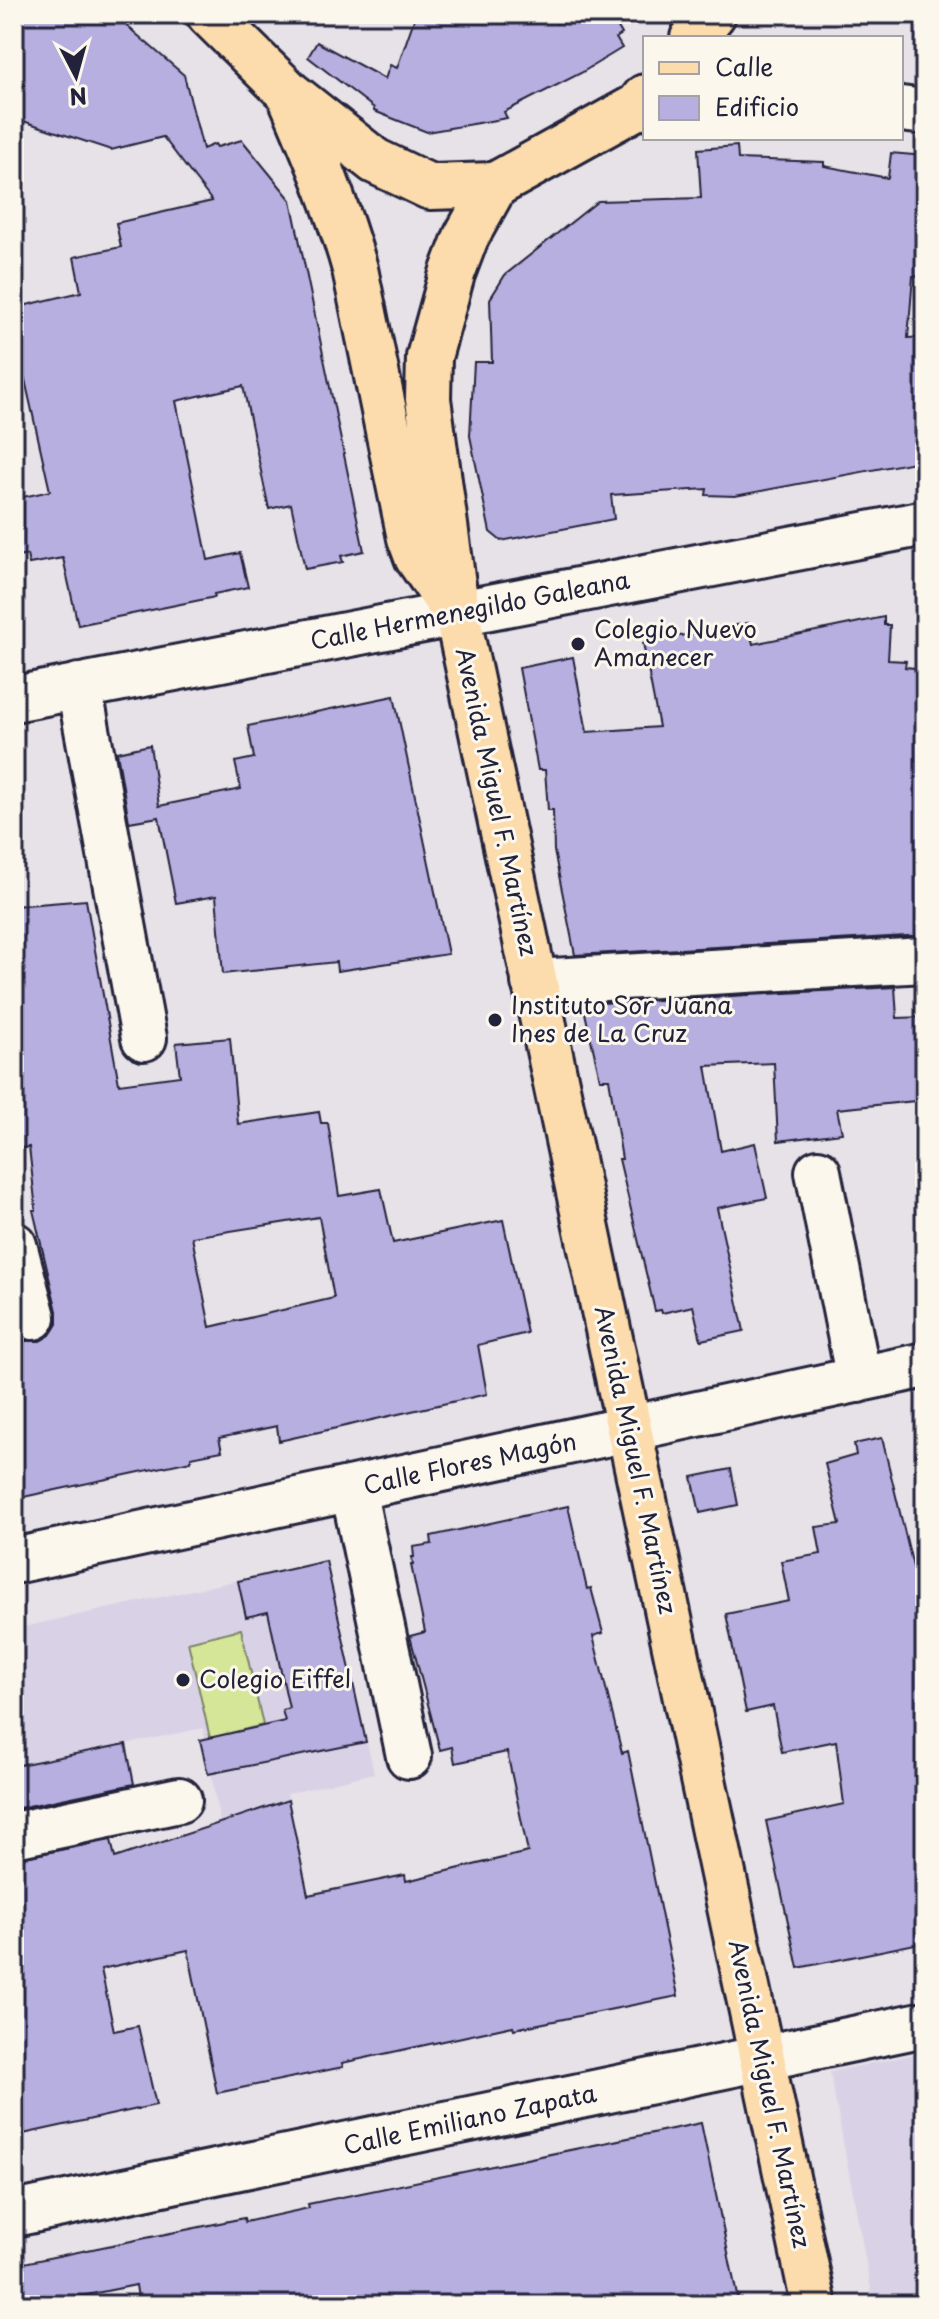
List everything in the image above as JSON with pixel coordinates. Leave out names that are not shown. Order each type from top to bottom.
[{"type":"main road","points":[[209,14],[289,93],[375,161],[430,187],[495,185],[643,103]]},
{"type":"main road","points":[[695,36],[713,14]]},
{"type":"main road","name":"Avenida Miguel F. Martínez","points":[[289,93],[344,229],[410,538],[417,557],[457,614]]},
{"type":"main road","name":"Avenida Miguel F. Martínez","points":[[495,185],[466,237],[440,311],[429,357],[428,399],[457,614],[814,2305]]},
{"type":"street","points":[[903,109],[925,112]]},
{"type":"street","name":"Calle Hermenegildo Galeana","points":[[14,699],[925,523]]},
{"type":"street","points":[[79,686],[144,1038]]},
{"type":"street","points":[[534,982],[925,960]]},
{"type":"street","points":[[818,1172],[859,1380]]},
{"type":"street","points":[[14,1245],[33,1317]]},
{"type":"street","name":"Calle Flores Magón","points":[[14,1561],[925,1365]]},
{"type":"street","points":[[353,1489],[409,1756]]},
{"type":"street","points":[[14,1835],[179,1800]]},
{"type":"street","name":"Calle Emiliano Zapata","points":[[14,2214],[925,2024]]},
{"type":"shaded area","name":"Colegio Eiffel","points":[[326,1561],[374,1773],[287,1794],[288,1800],[220,1823],[203,1728],[14,1767],[14,1629]]},
{"type":"shaded area","points":[[925,2052],[925,2305],[874,2305],[830,2072]]},
{"type":"green space","points":[[241,1629],[263,1725],[210,1738],[188,1642]]},
{"type":"building","points":[[14,14],[113,14],[184,75],[203,149],[242,140],[291,200],[364,551],[341,556],[343,562],[305,569],[291,504],[269,509],[243,386],[176,401],[208,560],[240,553],[248,587],[214,594],[215,597],[78,625],[63,558],[29,564],[27,555],[14,558],[14,499],[50,491],[21,362],[14,308],[81,292],[74,257],[121,247],[116,223],[212,201],[163,137],[111,150],[14,118]]},
{"type":"building","points":[[416,14],[550,14],[556,23],[575,14],[610,14],[622,34],[616,38],[622,48],[581,73],[504,112],[507,118],[427,132],[374,111],[308,57],[317,42],[385,79],[390,65],[397,68]]},
{"type":"building","points":[[737,146],[738,159],[824,162],[824,166],[888,178],[891,153],[925,156],[925,266],[923,277],[913,276],[908,338],[925,337],[925,460],[735,496],[706,495],[707,489],[611,495],[614,519],[501,541],[490,532],[470,436],[474,362],[492,362],[490,299],[505,275],[598,201],[701,198],[698,149]]},
{"type":"building","points":[[884,617],[884,625],[890,625],[888,660],[906,661],[905,667],[925,669],[925,935],[575,955],[554,851],[553,810],[548,810],[545,770],[538,770],[519,668],[573,657],[587,732],[659,727],[643,643],[748,623],[753,644]]},
{"type":"building","points":[[394,696],[448,954],[337,971],[336,962],[223,974],[216,896],[176,903],[159,817],[129,822],[117,752],[150,745],[159,806],[241,789],[235,762],[254,758],[248,726]]},
{"type":"building","points":[[86,900],[119,1084],[180,1076],[176,1043],[230,1038],[238,1124],[319,1112],[321,1123],[328,1123],[339,1196],[381,1189],[393,1243],[503,1220],[527,1333],[478,1345],[487,1394],[279,1441],[277,1426],[219,1438],[222,1451],[191,1457],[191,1461],[14,1499],[14,1333],[26,1341],[40,1341],[50,1335],[57,1324],[57,1311],[33,1210],[36,1210],[29,1147],[14,1149],[14,906]],"holes":[[[319,1217],[334,1298],[210,1327],[192,1237]]]},
{"type":"building","points":[[895,987],[897,1018],[925,1017],[925,1100],[837,1109],[842,1133],[778,1141],[774,1063],[706,1066],[721,1151],[755,1143],[767,1198],[717,1208],[744,1331],[701,1340],[693,1306],[662,1313],[661,1310],[655,1311],[619,1159],[622,1159],[609,1079],[600,1079],[583,1004]]},
{"type":"building","points":[[882,1438],[915,1575],[925,1573],[925,1942],[798,1968],[766,1821],[844,1804],[836,1741],[782,1752],[773,1706],[746,1712],[726,1614],[789,1601],[781,1561],[821,1554],[816,1527],[840,1524],[825,1464],[856,1455],[854,1444]]},
{"type":"building","points":[[731,1469],[738,1505],[700,1513],[692,1477]]},
{"type":"building","points":[[568,1506],[587,1589],[591,1588],[603,1633],[593,1636],[622,1753],[628,1751],[678,1996],[514,2029],[513,2026],[342,2063],[343,2067],[217,2093],[188,1950],[101,1969],[114,2031],[138,2026],[156,2105],[14,2136],[14,1859],[111,1840],[115,1858],[288,1800],[308,1895],[405,1875],[406,1881],[528,1852],[507,1752],[455,1763],[452,1747],[440,1750],[410,1636],[425,1632],[411,1565],[413,1547],[432,1544],[431,1536]]},
{"type":"building","points":[[326,1561],[366,1742],[208,1774],[200,1740],[285,1721],[282,1710],[289,1708],[268,1612],[246,1617],[238,1581]]},
{"type":"building","points":[[126,1744],[134,1784],[14,1809],[14,1766]]},
{"type":"building","points":[[701,2123],[739,2305],[139,2305],[136,2285],[52,2302],[53,2305],[18,2305],[14,2265],[244,2218],[245,2222],[309,2208],[308,2204]]},
{"type":"place","name":"Colegio Nuevo Amanecer","points":[[578,644]]},
{"type":"place","name":"Instituto Sor Juana Ines de La Cruz","points":[[495,1020]]},
{"type":"place","name":"Colegio Eiffel","points":[[183,1680]]}]
